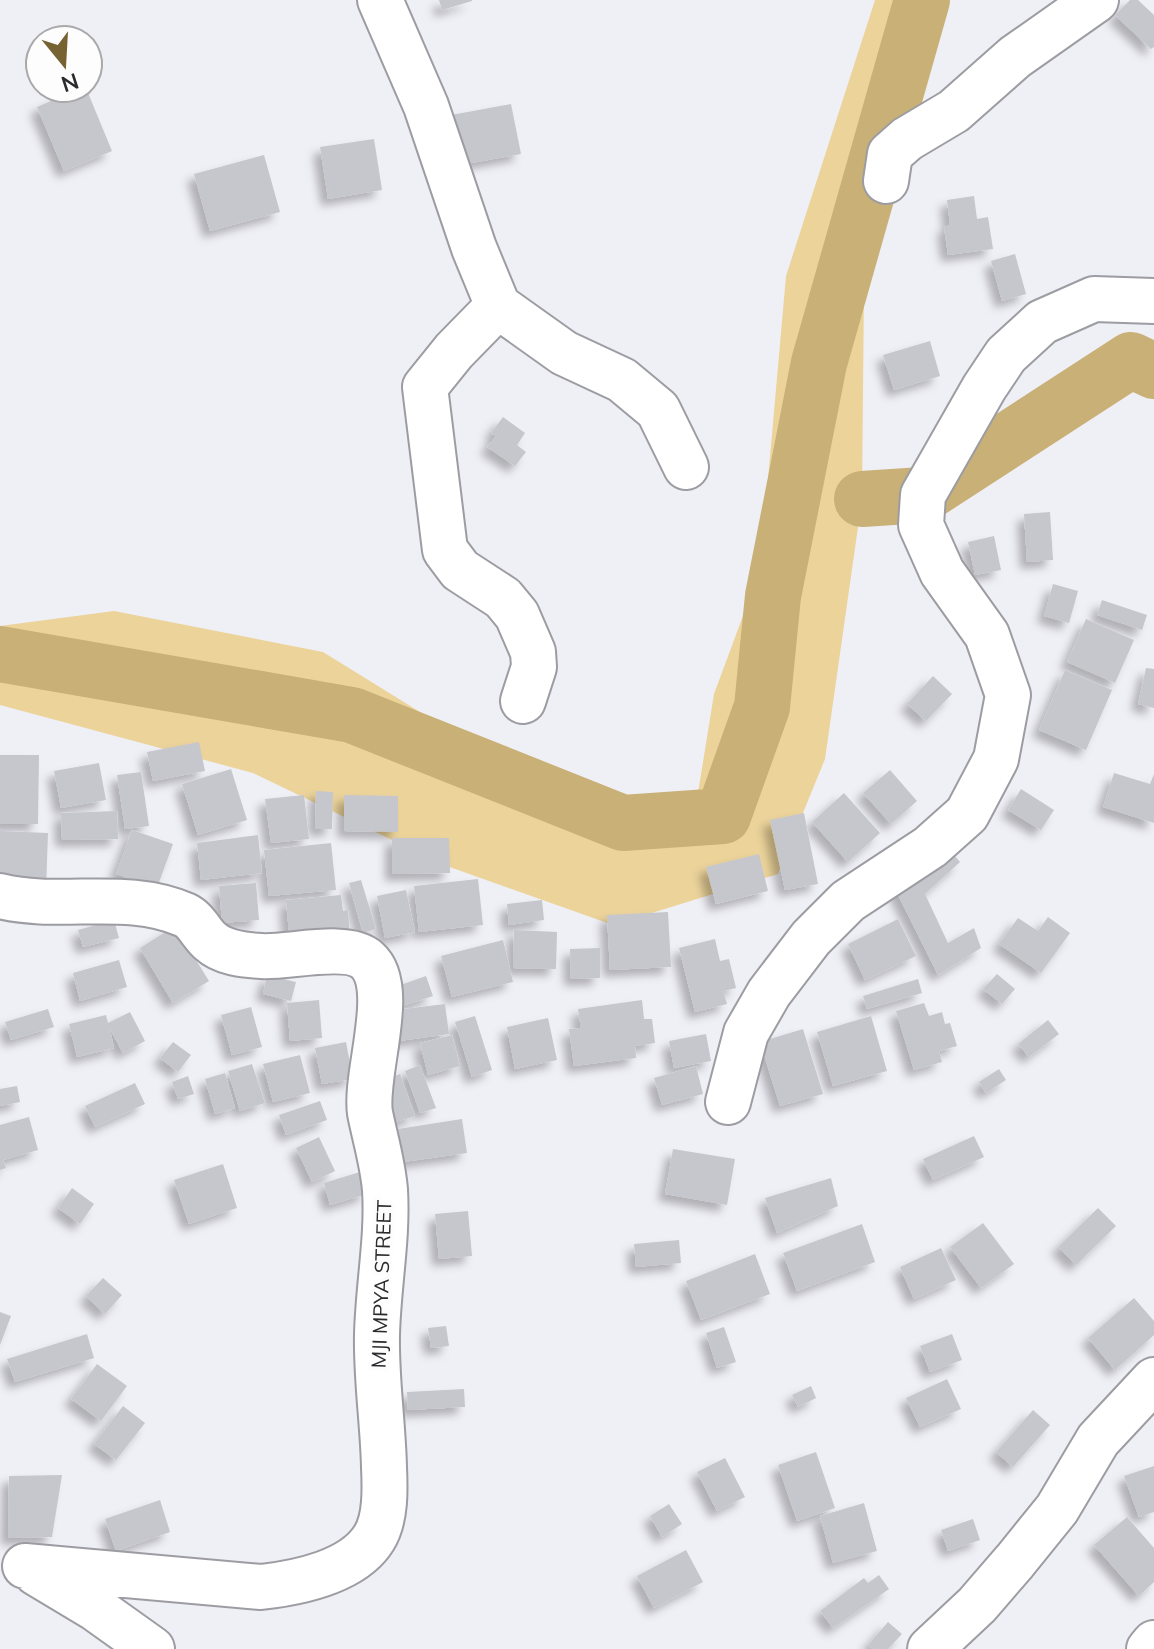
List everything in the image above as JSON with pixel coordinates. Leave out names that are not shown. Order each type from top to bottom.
[{"type":"street","points":[[380,0],[426,106],[474,248],[498,306],[564,353],[622,380],[658,410],[686,467]]},
{"type":"street","points":[[886,181],[890,154],[907,139],[954,111],[1015,57],[1096,0]]},
{"type":"street","points":[[728,1102],[746,1033],[769,993],[811,938],[848,901],[930,847],[967,814],[996,759],[1008,695],[987,635],[942,572],[921,525],[923,495],[1006,355],[1042,322],[1094,299],[1154,301]]},
{"type":"street","points":[[498,306],[454,351],[425,387],[445,550],[460,570],[503,598],[517,615],[533,652],[534,667],[523,701]]},
{"type":"street","name":"MJI MPYA STREET","points":[[0,896],[19,901],[119,901],[161,907],[189,916],[211,942],[232,953],[263,957],[346,951],[367,959],[377,974],[381,1004],[369,1108],[385,1189],[377,1335],[384,1486],[382,1516],[374,1538],[356,1555],[326,1573],[294,1584],[261,1587],[13,1566]]},
{"type":"street","points":[[930,1649],[977,1605],[1015,1561],[1057,1509],[1098,1440],[1154,1380]]},
{"type":"street","points":[[13,1566],[96,1609],[152,1649]]},
{"type":"street","points":[[1149,1649],[1154,1643]]},
{"type":"shaded area","points":[[875,0],[941,0],[865,176],[862,499],[825,759],[778,874],[613,925],[444,865],[253,773],[0,705],[0,626],[114,611],[323,652],[517,772],[593,811],[692,830],[714,694],[760,570],[786,276]]},
{"type":"building","points":[[439,0],[472,0],[472,1],[442,10]]},
{"type":"building","points":[[1130,0],[1138,0],[1154,15],[1154,47],[1151,49],[1115,15]]},
{"type":"building","points":[[44,104],[93,104],[112,151],[64,171],[37,107]]},
{"type":"building","points":[[511,104],[521,154],[455,166],[446,116]]},
{"type":"building","points":[[374,139],[382,190],[328,199],[320,147]]},
{"type":"building","points":[[264,155],[280,212],[210,231],[194,174]]},
{"type":"building","points":[[974,196],[977,219],[988,217],[993,249],[948,255],[944,227],[950,225],[947,200]]},
{"type":"building","points":[[1015,254],[1026,294],[1002,301],[991,261]]},
{"type":"building","points":[[930,341],[940,376],[894,390],[883,355]]},
{"type":"building","points":[[503,417],[525,433],[517,445],[526,452],[515,466],[487,447],[496,436],[491,433]]},
{"type":"building","points":[[1050,512],[1053,560],[1027,562],[1024,514]]},
{"type":"building","points":[[994,536],[1001,570],[975,575],[968,542]]},
{"type":"building","points":[[1053,584],[1078,591],[1069,623],[1044,616]]},
{"type":"building","points":[[1102,600],[1147,615],[1142,630],[1097,615]]},
{"type":"building","points":[[1086,619],[1134,640],[1115,683],[1067,662]]},
{"type":"building","points":[[1146,668],[1154,669],[1154,708],[1138,704]]},
{"type":"building","points":[[1065,670],[1112,690],[1086,750],[1039,730]]},
{"type":"building","points":[[933,676],[952,694],[926,721],[907,704]]},
{"type":"building","points":[[199,742],[205,771],[153,781],[147,752]]},
{"type":"building","points":[[0,755],[39,755],[38,824],[0,824]]},
{"type":"building","points":[[99,763],[106,800],[61,808],[54,771]]},
{"type":"building","points":[[231,769],[247,820],[198,835],[182,784]]},
{"type":"building","points":[[890,770],[917,801],[891,824],[863,793]]},
{"type":"building","points":[[141,772],[149,826],[125,829],[117,775]]},
{"type":"building","points":[[1114,773],[1150,784],[1154,774],[1154,823],[1103,807]]},
{"type":"building","points":[[1021,789],[1054,810],[1041,830],[1008,810]]},
{"type":"building","points":[[316,791],[333,792],[332,829],[315,829]]},
{"type":"building","points":[[844,793],[880,833],[848,862],[812,822]]},
{"type":"building","points":[[304,795],[309,839],[271,843],[265,799]]},
{"type":"building","points":[[344,795],[398,796],[398,832],[344,831]]},
{"type":"building","points":[[117,811],[118,839],[62,840],[61,813]]},
{"type":"building","points":[[804,813],[818,884],[785,890],[770,820]]},
{"type":"building","points":[[132,830],[173,844],[157,888],[116,874]]},
{"type":"building","points":[[0,831],[48,833],[46,889],[0,887]]},
{"type":"building","points":[[258,835],[262,873],[201,880],[197,843]]},
{"type":"building","points":[[392,838],[449,838],[450,873],[392,874]]},
{"type":"building","points":[[331,843],[336,890],[269,896],[264,850]]},
{"type":"building","points":[[944,843],[960,862],[925,894],[948,943],[974,928],[981,948],[938,975],[892,883]]},
{"type":"building","points":[[759,854],[768,891],[716,904],[706,867]]},
{"type":"building","points":[[478,879],[483,925],[419,932],[414,886]]},
{"type":"building","points":[[361,880],[376,929],[363,933],[349,883]]},
{"type":"building","points":[[256,883],[259,920],[222,923],[219,886]]},
{"type":"building","points":[[406,890],[415,932],[385,938],[377,896]]},
{"type":"building","points":[[341,895],[343,911],[348,910],[350,939],[290,944],[286,900]]},
{"type":"building","points":[[542,900],[544,920],[509,925],[507,904]]},
{"type":"building","points":[[668,912],[671,967],[610,970],[607,915]]},
{"type":"building","points":[[1048,917],[1070,933],[1041,973],[999,944],[1018,918],[1038,931]]},
{"type":"building","points":[[898,919],[916,956],[865,980],[848,944]]},
{"type":"building","points":[[114,920],[119,938],[83,947],[78,930]]},
{"type":"building","points":[[175,926],[209,981],[173,1003],[140,948]]},
{"type":"building","points":[[514,930],[557,932],[556,969],[513,968]]},
{"type":"building","points":[[715,939],[720,961],[729,959],[736,988],[723,991],[727,1004],[695,1012],[679,948]]},
{"type":"building","points":[[503,940],[513,982],[452,997],[441,956]]},
{"type":"building","points":[[600,948],[600,978],[571,979],[570,949]]},
{"type":"building","points":[[119,960],[127,987],[80,1001],[73,973]]},
{"type":"building","points":[[997,974],[1015,989],[1002,1004],[983,989]]},
{"type":"building","points":[[267,975],[296,982],[291,1001],[263,994]]},
{"type":"building","points":[[426,976],[433,996],[399,1007],[392,988]]},
{"type":"building","points":[[918,979],[922,993],[867,1009],[863,996]]},
{"type":"building","points":[[319,1000],[322,1038],[290,1041],[287,1003]]},
{"type":"building","points":[[642,1000],[644,1019],[652,1019],[655,1043],[635,1046],[636,1058],[574,1066],[569,1029],[581,1028],[578,1009]]},
{"type":"building","points":[[924,1003],[929,1016],[942,1012],[945,1024],[950,1023],[957,1046],[939,1051],[942,1062],[914,1070],[896,1011]]},
{"type":"building","points":[[445,1004],[449,1034],[399,1041],[396,1010]]},
{"type":"building","points":[[251,1007],[262,1047],[232,1055],[221,1015]]},
{"type":"building","points":[[48,1009],[54,1027],[11,1040],[5,1022]]},
{"type":"building","points":[[130,1012],[145,1041],[123,1053],[110,1029],[114,1048],[77,1057],[69,1024],[106,1015],[108,1023]]},
{"type":"building","points":[[475,1016],[492,1070],[472,1077],[455,1022]]},
{"type":"building","points":[[871,1016],[887,1071],[833,1086],[817,1032]]},
{"type":"building","points":[[548,1018],[557,1060],[515,1069],[507,1027]]},
{"type":"building","points":[[1048,1020],[1059,1034],[1029,1057],[1018,1044]]},
{"type":"building","points":[[803,1029],[823,1094],[780,1106],[760,1042]]},
{"type":"building","points":[[706,1034],[711,1061],[674,1068],[669,1041]]},
{"type":"building","points":[[452,1035],[460,1066],[428,1075],[420,1043]]},
{"type":"building","points":[[173,1042],[191,1055],[178,1072],[160,1058]]},
{"type":"building","points":[[346,1042],[353,1079],[322,1084],[315,1048]]},
{"type":"building","points":[[300,1055],[310,1093],[273,1102],[263,1064]]},
{"type":"building","points":[[252,1064],[265,1103],[240,1111],[228,1071]]},
{"type":"building","points":[[420,1065],[436,1108],[420,1113],[405,1071]]},
{"type":"building","points":[[696,1066],[703,1094],[662,1105],[654,1078]]},
{"type":"building","points":[[999,1069],[1006,1080],[986,1093],[979,1082]]},
{"type":"building","points":[[225,1073],[235,1108],[215,1114],[205,1079]]},
{"type":"building","points":[[400,1074],[415,1116],[392,1123],[378,1082]]},
{"type":"building","points":[[188,1076],[194,1094],[178,1099],[172,1082]]},
{"type":"building","points":[[135,1083],[145,1104],[95,1127],[85,1106]]},
{"type":"building","points":[[17,1086],[20,1102],[0,1106],[0,1089]]},
{"type":"building","points":[[320,1101],[327,1120],[286,1135],[279,1115]]},
{"type":"building","points":[[29,1117],[38,1150],[3,1160],[6,1168],[0,1170],[0,1125]]},
{"type":"building","points":[[462,1119],[467,1153],[403,1162],[398,1129]]},
{"type":"building","points":[[974,1136],[984,1157],[933,1180],[923,1159]]},
{"type":"building","points":[[319,1137],[335,1171],[312,1182],[296,1148]]},
{"type":"building","points":[[673,1149],[735,1159],[727,1205],[665,1194]]},
{"type":"building","points":[[223,1164],[237,1208],[189,1224],[174,1180]]},
{"type":"building","points":[[360,1172],[367,1194],[330,1205],[324,1183]]},
{"type":"building","points":[[831,1178],[838,1206],[777,1233],[765,1198]]},
{"type":"building","points":[[72,1188],[94,1204],[80,1224],[58,1208]]},
{"type":"building","points":[[1098,1208],[1116,1226],[1076,1265],[1058,1247]]},
{"type":"building","points":[[468,1211],[472,1256],[439,1259],[435,1214]]},
{"type":"building","points":[[983,1223],[1014,1264],[981,1288],[950,1247]]},
{"type":"building","points":[[862,1224],[875,1262],[797,1291],[783,1253]]},
{"type":"building","points":[[679,1240],[681,1263],[636,1267],[634,1244]]},
{"type":"building","points":[[941,1248],[956,1280],[914,1299],[900,1267]]},
{"type":"building","points":[[755,1254],[770,1294],[701,1320],[686,1281]]},
{"type":"building","points":[[103,1278],[122,1295],[105,1314],[86,1296]]},
{"type":"building","points":[[1134,1298],[1154,1321],[1154,1335],[1115,1370],[1088,1338]]},
{"type":"building","points":[[0,1312],[11,1316],[0,1345]]},
{"type":"building","points":[[446,1326],[449,1346],[431,1348],[428,1328]]},
{"type":"building","points":[[724,1327],[736,1362],[717,1368],[706,1333]]},
{"type":"building","points":[[87,1334],[94,1358],[15,1382],[7,1359]]},
{"type":"building","points":[[952,1334],[962,1360],[930,1372],[920,1346]]},
{"type":"building","points":[[97,1364],[127,1386],[101,1421],[71,1399]]},
{"type":"building","points":[[947,1379],[961,1409],[920,1427],[906,1398]]},
{"type":"building","points":[[811,1386],[816,1398],[798,1407],[792,1395]]},
{"type":"building","points":[[464,1389],[465,1407],[408,1410],[407,1392]]},
{"type":"building","points":[[123,1406],[145,1423],[116,1460],[94,1444]]},
{"type":"building","points":[[1033,1410],[1050,1425],[1013,1467],[996,1452]]},
{"type":"building","points":[[816,1452],[835,1508],[797,1521],[778,1465]]},
{"type":"building","points":[[725,1458],[745,1497],[717,1511],[697,1472]]},
{"type":"building","points":[[1154,1466],[1154,1512],[1139,1517],[1124,1476]]},
{"type":"building","points":[[62,1475],[52,1537],[8,1538],[9,1476]]},
{"type":"building","points":[[160,1500],[170,1532],[116,1551],[105,1519]]},
{"type":"building","points":[[864,1503],[877,1551],[833,1563],[820,1516]]},
{"type":"building","points":[[669,1504],[682,1524],[662,1537],[650,1516]]},
{"type":"building","points":[[1127,1517],[1154,1548],[1154,1582],[1139,1596],[1094,1545]]},
{"type":"building","points":[[973,1519],[980,1540],[948,1551],[941,1530]]},
{"type":"building","points":[[686,1550],[703,1582],[654,1608],[637,1576]]},
{"type":"building","points":[[879,1575],[889,1589],[833,1628],[820,1611],[864,1578],[868,1583]]},
{"type":"building","points":[[888,1622],[902,1634],[888,1649],[873,1649],[868,1645]]},
{"type":"waterway","points":[[0,654],[352,715],[623,823],[723,816],[762,707],[773,596],[819,363],[922,0]]},
{"type":"waterway","points":[[862,499],[923,495],[1131,360],[1154,371]]}]
